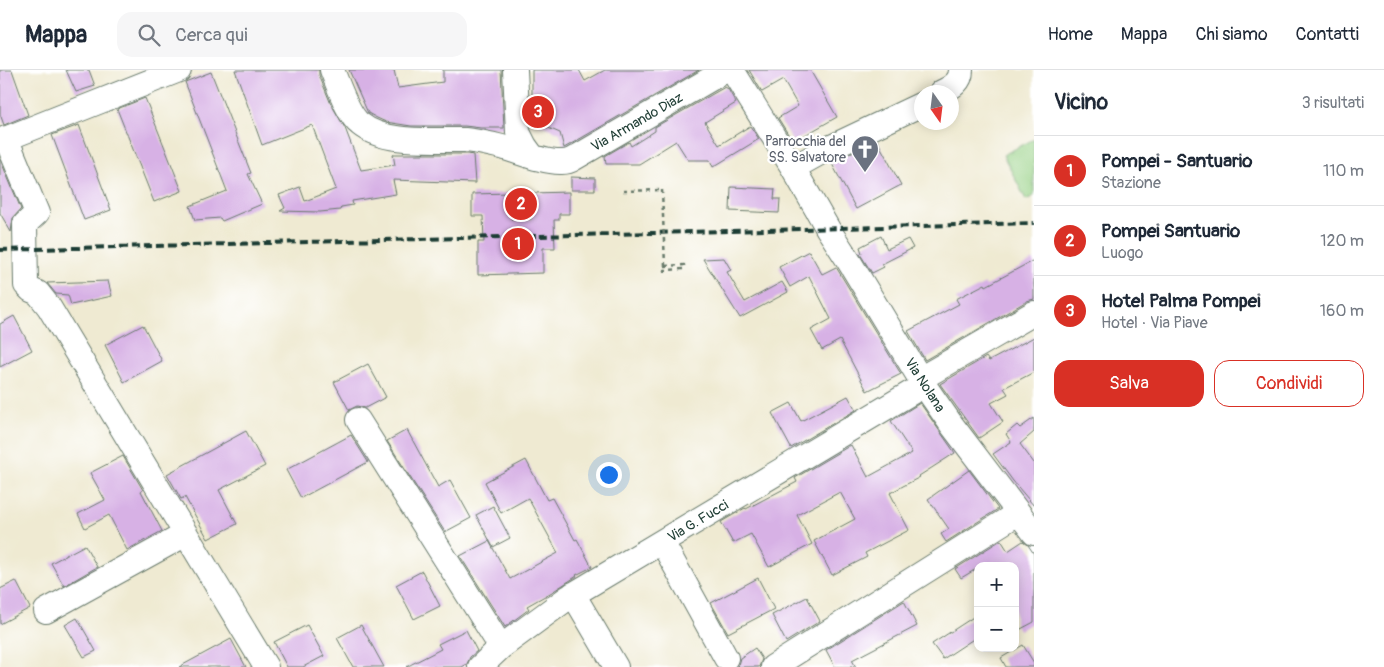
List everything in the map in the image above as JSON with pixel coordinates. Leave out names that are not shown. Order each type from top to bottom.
[{"type":"street","points":[[179,70],[3,140],[37,213],[25,224],[26,285],[38,293],[49,307],[266,667]]},
{"type":"street","points":[[332,70],[351,113],[359,124],[374,132],[390,137],[410,139],[480,142],[533,156]]},
{"type":"street","points":[[515,70],[518,132],[533,156]]},
{"type":"street","name":"Via Armando Diaz","points":[[533,156],[551,162],[573,160],[726,70]]},
{"type":"street","name":"Via Nolana","points":[[732,70],[922,382],[1034,533]]},
{"type":"street","points":[[953,85],[958,82],[961,70]]},
{"type":"street","points":[[793,168],[827,149],[914,108]]},
{"type":"street","name":"Via G. Fucci","points":[[480,667],[501,647],[573,594],[662,542],[780,463],[922,382],[1034,313]]},
{"type":"street","points":[[358,420],[501,647]]},
{"type":"street","points":[[773,667],[1018,513]]},
{"type":"street","points":[[46,611],[186,534]]},
{"type":"street","points":[[662,542],[726,658]]},
{"type":"street","points":[[573,594],[616,667]]},
{"type":"path","points":[[623,190],[662,190],[665,266],[684,265],[684,269],[665,270],[665,272]]},
{"type":"green space","points":[[1034,139],[1034,196],[1026,200],[1003,155]]},
{"type":"building","points":[[0,70],[12,70],[28,115],[4,125],[0,114]]},
{"type":"building","points":[[66,70],[89,70],[95,86],[76,92]]},
{"type":"building","points":[[235,70],[319,70],[319,75],[331,104],[345,128],[361,170],[395,165],[393,154],[468,154],[473,155],[475,183],[393,180],[396,194],[352,201],[353,205],[341,207],[340,210],[320,212],[280,211],[285,208],[279,195],[300,187],[305,201],[336,189],[312,125],[262,145]]},
{"type":"building","points":[[349,70],[394,70],[398,88],[443,82],[443,70],[501,70],[504,128],[411,126],[386,122],[368,113]]},
{"type":"building","points":[[532,70],[579,70],[585,81],[605,70],[699,70],[564,148],[560,133],[532,121]]},
{"type":"building","points":[[749,70],[810,70],[837,117],[793,142],[778,118],[798,106],[783,80],[762,92]]},
{"type":"building","points":[[211,72],[251,173],[248,174],[262,204],[222,221],[220,218],[195,220],[190,206],[227,191],[185,82]]},
{"type":"building","points":[[725,87],[736,103],[705,122],[719,145],[750,126],[759,139],[713,167],[710,160],[688,160],[676,141],[639,164],[606,164],[605,156],[629,142],[631,146],[655,131],[655,127]]},
{"type":"building","points":[[145,98],[182,191],[154,202],[117,109]]},
{"type":"building","points":[[79,125],[111,210],[84,220],[52,135]]},
{"type":"building","name":"Parrocchia del SS. Salvatore","points":[[877,140],[901,185],[856,209],[831,162]]},
{"type":"building","points":[[0,159],[21,209],[13,218],[11,232],[0,213]]},
{"type":"building","points":[[571,177],[595,178],[595,190],[571,190]]},
{"type":"building","points":[[731,187],[775,189],[774,199],[780,199],[779,213],[730,211]]},
{"type":"building","points":[[569,192],[569,214],[559,214],[559,220],[554,220],[555,248],[543,248],[543,273],[478,275],[478,242],[484,242],[483,216],[472,216],[472,194],[510,193],[511,219],[531,219],[532,193]]},
{"type":"building","points":[[881,236],[887,249],[908,239],[913,248],[882,264],[884,267],[872,273],[860,254],[862,253],[860,247]]},
{"type":"building","points":[[809,251],[822,274],[836,267],[901,374],[867,391],[840,340],[822,350],[811,330],[831,319],[809,276],[790,287],[779,267]]},
{"type":"building","points":[[724,258],[731,270],[727,272],[745,302],[782,282],[788,292],[740,318],[703,259]]},
{"type":"building","points":[[1034,260],[1034,299],[1027,301],[925,360],[908,331],[959,304],[956,299],[985,284],[986,286]]},
{"type":"building","points":[[108,281],[112,296],[71,305],[68,295],[56,294],[47,283]]},
{"type":"building","points":[[14,316],[32,350],[0,367],[0,324]]},
{"type":"building","points":[[143,325],[162,361],[124,382],[105,345]]},
{"type":"building","points":[[1034,337],[1034,372],[1004,388],[1008,394],[991,403],[1003,422],[979,438],[940,384],[986,357],[989,361]]},
{"type":"building","points":[[368,364],[386,397],[365,408],[357,406],[349,410],[334,382]]},
{"type":"building","points":[[848,396],[856,410],[791,448],[772,413],[791,403],[801,421]]},
{"type":"building","points":[[920,403],[955,453],[920,477],[890,493],[909,530],[865,553],[867,557],[832,575],[814,541],[855,519],[840,492],[797,515],[812,544],[769,567],[751,534],[733,543],[721,522],[797,482],[795,478],[851,445],[868,477],[912,453],[891,421]]},
{"type":"building","points":[[1034,418],[1034,432],[1020,444],[1034,463],[1034,506],[993,454],[1011,442],[1006,434],[1017,425],[1020,428]]},
{"type":"building","points":[[407,430],[438,487],[450,480],[471,518],[445,532],[387,441]]},
{"type":"building","points":[[246,431],[265,466],[219,490],[237,524],[208,539],[185,497],[181,499],[167,474]]},
{"type":"building","points":[[351,435],[368,462],[301,498],[286,470]]},
{"type":"building","points":[[123,456],[143,490],[141,491],[162,531],[127,550],[109,515],[85,528],[78,514],[105,500],[90,473]]},
{"type":"building","points":[[526,460],[547,500],[552,498],[592,567],[527,606],[529,609],[505,627],[460,556],[489,541],[510,579],[558,553],[528,498],[501,513],[485,482]]},
{"type":"building","points":[[969,470],[998,509],[946,542],[941,534],[949,529],[928,499]]},
{"type":"building","points":[[493,506],[510,538],[493,547],[476,515]]},
{"type":"building","points":[[1001,540],[1008,551],[1023,541],[1034,554],[1034,622],[1019,630],[1019,562],[974,562],[974,570],[961,578],[955,569]]},
{"type":"building","points":[[85,545],[97,567],[64,586],[51,563]]},
{"type":"building","points":[[422,571],[440,606],[414,619],[396,585]]},
{"type":"building","points":[[758,578],[774,609],[728,633],[711,603]]},
{"type":"building","points":[[16,581],[30,608],[0,624],[0,589]]},
{"type":"building","points":[[807,597],[820,621],[786,642],[772,615]]},
{"type":"building","points":[[904,601],[917,626],[852,660],[856,667],[835,667],[826,650]]},
{"type":"building","points":[[974,617],[974,639],[943,659],[932,644]]},
{"type":"building","points":[[77,618],[96,651],[84,657],[65,625]]},
{"type":"building","points":[[307,625],[324,656],[303,667],[287,667],[274,642]]},
{"type":"building","points":[[361,625],[384,667],[353,667],[337,638]]},
{"type":"building","points":[[466,630],[477,651],[470,657],[467,664],[462,667],[406,667],[441,649],[438,644]]},
{"type":"building","points":[[231,639],[246,667],[179,667]]},
{"type":"building","points":[[1023,645],[1034,663],[1034,667],[1006,667],[1001,658],[1011,652],[1019,652],[1019,647]]},
{"type":"building","points":[[755,648],[762,659],[759,667],[736,667],[740,658]]},
{"type":"railway","points":[[0,250],[1034,223]]},
{"type":"place","name":"Hotel Palma Pompei","points":[[538,112]]},
{"type":"place","name":"Parrocchia del SS. Salvatore","points":[[865,173]]},
{"type":"place","name":"Pompei Santuario","points":[[521,204]]},
{"type":"place","name":"Pompei - Santuario","points":[[518,244]]}]
